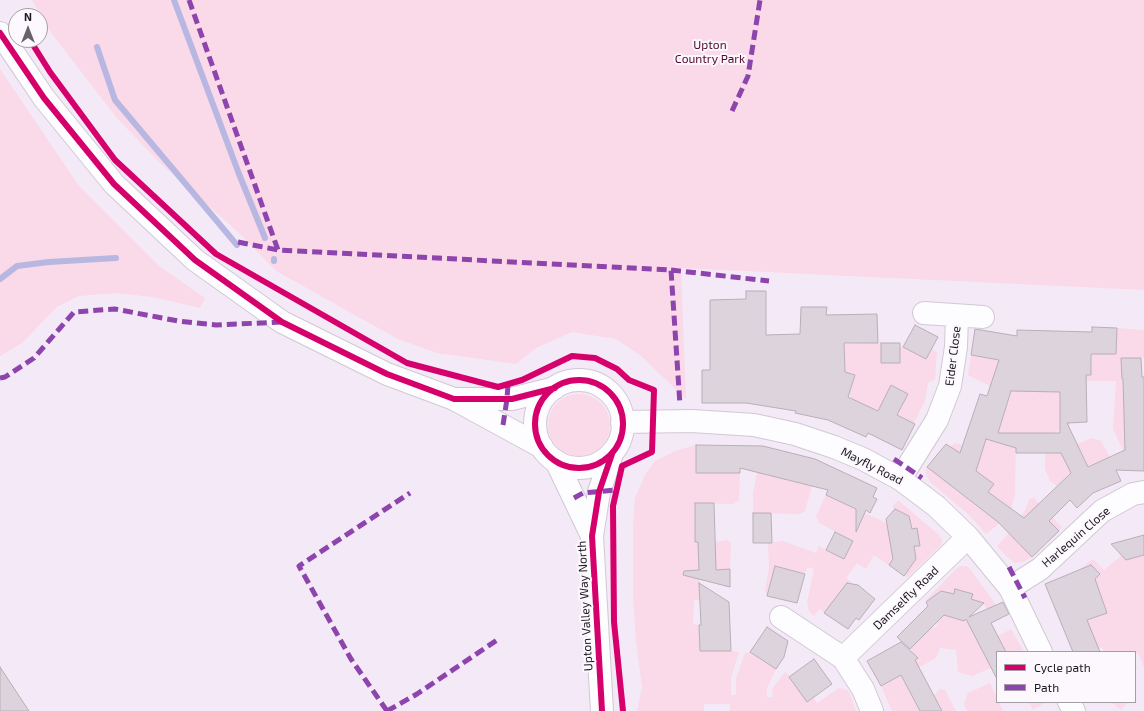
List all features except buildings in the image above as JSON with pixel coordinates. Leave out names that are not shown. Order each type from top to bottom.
[{"type":"street","points":[[0,33],[44,98],[114,184],[194,260],[282,322],[387,374],[454,399],[569,467],[581,468],[597,464],[612,454],[623,431],[621,410],[617,401],[608,391],[595,384],[582,380],[567,382],[555,388],[512,399],[454,399]]},
{"type":"street","name":"Eider Close","points":[[924,313],[983,317]]},
{"type":"street","name":"Eider Close","points":[[900,479],[938,420],[950,386],[956,347],[957,316]]},
{"type":"street","points":[[549,454],[538,440],[535,427],[537,412],[544,398],[555,388]]},
{"type":"street","name":"Mayfly Road","points":[[622,422],[692,421],[754,425],[795,434],[834,447],[863,459],[900,479],[936,506],[968,538],[1010,588],[1041,651]]},
{"type":"street","name":"Upton Valley Way North","points":[[549,454],[592,536]]},
{"type":"street","name":"Upton Valley Way North","points":[[602,711],[592,536],[599,492],[612,454]]},
{"type":"street","name":"Harlequin Close","points":[[1010,588],[1040,569],[1102,510],[1133,494],[1144,492]]},
{"type":"street","name":"Damselfly Road","points":[[843,658],[968,538]]},
{"type":"street","points":[[781,617],[843,658],[863,688],[872,711]]},
{"type":"green space","name":"Upton Country Park","points":[[32,0],[1144,0],[1144,290],[681,268],[686,399],[641,356],[616,339],[572,332],[536,348],[516,364],[437,353],[398,339],[276,271],[238,232],[159,162],[116,117],[52,34],[48,27],[48,8],[37,8]]},
{"type":"green space","points":[[0,69],[79,186],[159,266],[205,298],[200,308],[153,297],[117,293],[79,296],[57,307],[22,343],[0,356]]},
{"type":"green space","points":[[1117,328],[1144,330],[1144,358],[1121,359],[1122,379],[1141,379],[1132,469],[1113,429],[1116,381],[1052,381],[1060,392],[1060,422],[1071,422],[1069,426],[1052,434],[1075,466],[1086,461],[1077,444],[1092,438],[1101,441],[1110,457],[1069,474],[1057,486],[1050,481],[1045,469],[1046,433],[1016,433],[1015,495],[1011,509],[991,494],[980,508],[1000,523],[986,534],[970,516],[930,482],[925,473],[927,467],[955,443],[982,450],[985,441],[966,435],[968,433],[996,441],[1011,393],[990,386],[968,375],[971,355],[998,360],[998,380],[1091,354],[1116,354]],"holes":[[[968,466],[994,484],[978,506],[952,487]]]},
{"type":"green space","points":[[800,333],[845,365],[844,345],[846,344],[881,343],[881,363],[900,363],[900,347],[903,347],[926,359],[932,349],[937,352],[935,379],[928,383],[925,401],[914,423],[898,415],[908,394],[891,385],[878,411],[852,399],[849,394],[855,375],[837,369],[798,334]]},
{"type":"green space","points":[[573,394],[585,394],[601,403],[608,413],[610,425],[608,437],[601,447],[585,456],[573,456],[562,451],[553,442],[548,431],[548,419],[553,408],[562,399]]},
{"type":"green space","points":[[696,445],[697,473],[740,473],[739,500],[733,504],[695,503],[696,542],[728,540],[731,543],[730,569],[699,570],[700,600],[694,600],[693,624],[699,625],[700,651],[739,652],[731,678],[731,695],[736,695],[736,678],[745,653],[750,652],[776,669],[767,688],[767,697],[773,697],[772,689],[785,672],[813,697],[817,703],[839,688],[847,690],[856,711],[730,711],[730,704],[704,704],[704,711],[637,711],[642,687],[636,641],[633,597],[633,524],[635,498],[646,473],[655,461],[675,451]]},
{"type":"green space","points":[[757,472],[812,486],[805,511],[800,514],[753,513],[753,494]]},
{"type":"green space","points":[[826,495],[882,521],[893,528],[897,553],[889,565],[874,555],[866,569],[857,563],[846,578],[851,582],[836,603],[825,613],[819,609],[814,616],[809,611],[807,603],[814,569],[807,567],[805,574],[775,566],[767,596],[765,591],[769,567],[768,543],[783,541],[816,553],[819,546],[844,559],[853,541],[819,523],[816,516]]},
{"type":"green space","points":[[1030,498],[1034,498],[1062,527],[1059,531],[1049,521],[1019,519]]},
{"type":"green space","points":[[898,500],[939,535],[942,540],[941,545],[908,577],[904,576],[916,559],[914,546],[919,546],[917,528],[912,529],[909,516],[892,507]]},
{"type":"green space","points":[[1009,533],[1032,557],[1023,562],[1015,563],[1007,557],[997,546]]},
{"type":"green space","points":[[1124,540],[1129,559],[1144,555],[1144,668],[1136,651],[1104,651],[1102,647],[1091,651],[1087,621],[1107,612],[1101,595],[1082,602],[1086,584],[1080,569],[1093,559],[1104,570],[1122,555],[1116,547]]},
{"type":"green space","points":[[961,566],[967,566],[971,570],[1002,613],[994,621],[983,603],[971,599],[972,595],[954,594],[941,591],[926,602],[926,600],[956,569]]},
{"type":"green space","points":[[949,612],[948,616],[964,621],[966,616],[991,668],[972,676],[958,672],[956,650],[940,648],[936,658],[902,677],[916,704],[934,695],[940,689],[945,690],[956,711],[892,711],[881,686],[905,671],[917,658],[910,649],[930,629],[938,626],[934,617]]},
{"type":"green space","points":[[1011,629],[1023,650],[1006,651],[998,636]]},
{"type":"green space","points":[[990,683],[996,696],[996,703],[999,703],[1003,711],[967,711],[964,704],[968,693]]},
{"type":"green space","points":[[1030,703],[1044,703],[1033,710]]},
{"type":"green space","points":[[1112,703],[1127,703],[1121,710]]},
{"type":"waterway","points":[[174,0],[239,174],[265,238]]},
{"type":"waterway","points":[[97,47],[115,100],[237,245]]},
{"type":"waterway","points":[[0,279],[17,266],[49,262],[116,258]]},
{"type":"marked path","points":[[189,0],[278,250]]},
{"type":"marked path","points":[[732,111],[748,76],[760,0]]},
{"type":"marked path","points":[[238,242],[278,250],[671,270],[680,405]]},
{"type":"marked path","points":[[671,270],[769,281]]},
{"type":"marked path","points":[[0,378],[5,377],[34,358],[74,312],[115,309],[178,321],[216,325],[282,322]]},
{"type":"marked path","points":[[503,425],[508,384]]},
{"type":"marked path","points":[[894,459],[922,478]]},
{"type":"marked path","points":[[574,498],[583,493],[616,490]]},
{"type":"marked path","points":[[387,711],[351,659],[299,566],[410,493]]},
{"type":"marked path","points":[[1009,567],[1025,598]]},
{"type":"marked path","points":[[387,711],[417,694],[500,638]]},
{"type":"cycle path","points":[[0,33],[44,98],[114,184],[195,260],[282,322],[387,374],[454,399],[512,399],[555,388]]},
{"type":"cycle path","points":[[35,48],[50,72],[115,160],[216,254],[407,363],[498,387],[522,380],[572,356],[595,358],[617,369],[629,380],[654,390],[652,452],[622,466],[613,506],[614,622],[623,711]]},
{"type":"cycle path","points":[[579,380],[596,384],[610,393],[619,407],[623,424],[619,441],[610,455],[596,464],[579,468],[562,464],[548,455],[539,441],[535,424],[539,407],[548,393],[562,384],[579,380]]},
{"type":"cycle path","points":[[602,711],[592,536],[599,492],[612,454]]}]
